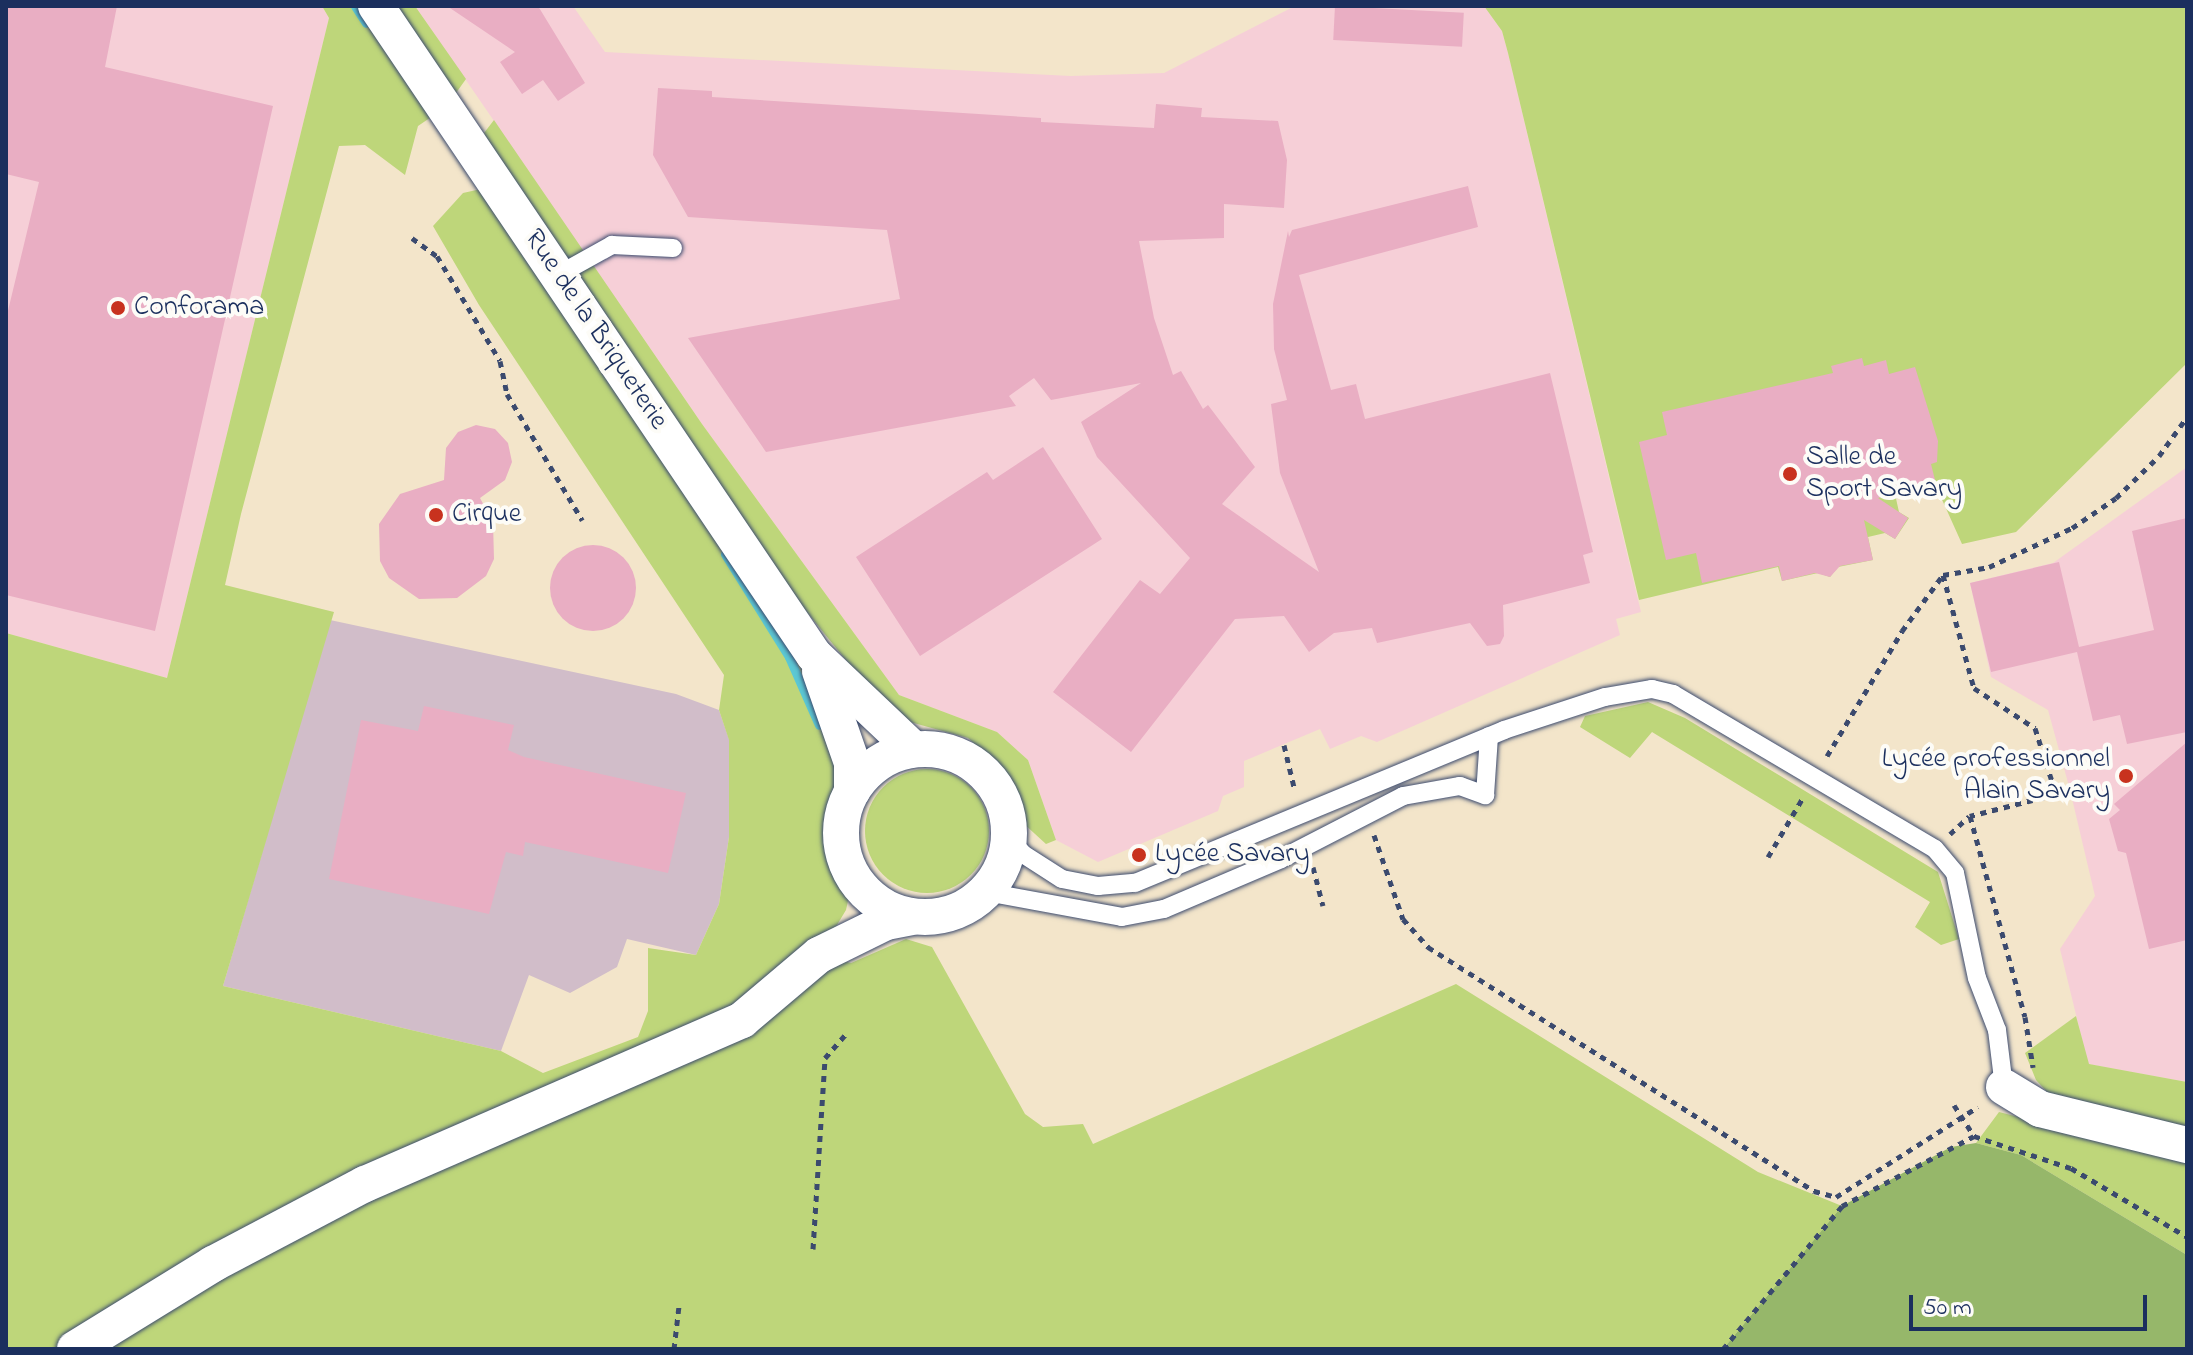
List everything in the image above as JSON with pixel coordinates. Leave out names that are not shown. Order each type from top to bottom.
[{"type":"street","name":"Rue de la Briqueterie","points":[[376,6],[814,655],[913,749]]},
{"type":"street","name":"Rue de la Briqueterie","points":[[814,655],[843,729],[852,763],[852,791]]},
{"type":"street","points":[[75,1349],[213,1264],[365,1184],[742,1020],[819,955],[886,922],[911,917],[945,916],[986,892],[1002,868],[1010,839],[1004,802],[983,771],[950,753],[913,749],[878,763],[852,791],[841,840],[853,878],[878,903],[911,917]]},
{"type":"street","points":[[819,955],[846,910],[853,878]]},
{"type":"street","points":[[2004,1087],[2040,1109],[2187,1145]]},
{"type":"lane","points":[[558,275],[612,245],[673,248]]},
{"type":"lane","points":[[1010,839],[1023,854],[1062,879],[1098,886],[1135,883],[1489,736],[1605,697],[1652,689],[1673,694],[1816,775],[1935,849],[1955,873],[1977,978],[1997,1030],[2004,1087]]},
{"type":"lane","points":[[986,892],[1122,917],[1164,909],[1281,859],[1366,814],[1432,789],[1460,786],[1485,795],[1489,736]]},
{"type":"path","points":[[412,238],[445,270],[500,361],[507,394],[582,520]]},
{"type":"path","points":[[1768,857],[1902,631],[1943,575],[1989,567],[2072,528],[2116,498],[2159,456],[2187,417]]},
{"type":"path","points":[[1943,575],[1974,688],[2035,728],[2056,794]]},
{"type":"path","points":[[2047,1072],[2033,1067],[2025,1017],[1970,816],[2070,790]]},
{"type":"path","points":[[1366,814],[1403,919],[1428,947],[1814,1191],[1836,1197],[1969,1114]]},
{"type":"path","points":[[813,1249],[825,1058],[848,1032]]},
{"type":"path","points":[[1954,1105],[1974,1136],[2071,1168],[2187,1237]]},
{"type":"path","points":[[1723,1349],[1842,1206],[1974,1136]]},
{"type":"path","points":[[674,1349],[679,1306]]},
{"type":"shaded area","name":"Conforama","points":[[6,6],[322,6],[329,18],[167,678],[6,633]]},
{"type":"shaded area","points":[[415,6],[573,6],[605,52],[1071,76],[1164,73],[1295,6],[1484,6],[1502,31],[1508,53],[1641,612],[1616,619],[1620,635],[1377,742],[1361,736],[1330,749],[1320,729],[1244,761],[1244,787],[1223,796],[1218,811],[1098,862],[1056,840],[1028,760],[997,732],[899,695],[702,424]]},
{"type":"shaded area","name":"Lycée professionnel Alain Savary","points":[[2187,467],[2187,1082],[2088,1064],[2060,949],[2095,896],[2070,790],[2048,710],[1991,677],[1970,583],[2053,563]]},
{"type":"shaded area","points":[[330,620],[676,694],[719,710],[729,739],[729,837],[719,904],[696,955],[627,939],[617,967],[570,993],[529,975],[501,1051],[223,986]]},
{"type":"green space","points":[[322,6],[415,6],[466,79],[446,107],[418,126],[405,175],[365,145],[339,146],[225,585],[334,612],[223,986],[501,1051],[543,1073],[638,1037],[648,1011],[648,948],[696,955],[719,904],[729,837],[729,740],[719,710],[724,675],[479,305],[433,226],[463,193],[490,187],[773,616],[816,694],[852,791],[841,840],[853,878],[846,910],[819,955],[851,963],[906,939],[932,947],[1025,1114],[1043,1127],[1083,1124],[1093,1144],[1456,984],[1758,1172],[1842,1206],[1723,1349],[6,1349],[6,633],[167,678],[329,18]]},
{"type":"green space","points":[[1484,6],[2187,6],[2187,363],[2016,532],[1962,544],[1935,484],[1895,494],[1899,512],[1909,518],[1895,539],[1885,533],[1868,537],[1873,560],[1838,567],[1830,577],[1818,573],[1782,581],[1778,567],[1639,600],[1508,53],[1502,31]]},
{"type":"green space","points":[[494,120],[702,424],[899,695],[997,732],[1028,760],[1056,840],[1046,844],[1023,823],[1005,772],[968,738],[892,717],[798,601],[499,159],[484,133]]},
{"type":"green space","points":[[1648,702],[1685,718],[1938,872],[1959,939],[1941,945],[1915,927],[1930,902],[1652,732],[1630,758],[1580,727],[1585,716]]},
{"type":"green space","points":[[927,769],[951,774],[971,787],[984,807],[989,831],[984,855],[971,875],[951,888],[927,893],[903,888],[883,875],[870,855],[865,831],[870,807],[883,787],[903,774]]},
{"type":"green space","points":[[2076,1016],[2089,1064],[2187,1082],[2187,1126],[2094,1110],[2048,1093],[2036,1080],[2025,1053]]},
{"type":"green space","points":[[1999,1112],[2187,1161],[2187,1255],[2021,1155],[1976,1143]]},
{"type":"green space","points":[[1976,1143],[2021,1155],[2187,1255],[2187,1349],[1723,1349],[1842,1206],[1951,1147]]},
{"type":"building","name":"Conforama","points":[[6,6],[117,6],[105,67],[273,106],[155,631],[6,595],[6,319],[39,182],[6,174]]},
{"type":"building","points":[[447,6],[538,6],[585,83],[558,101],[543,80],[522,94],[500,62],[515,52]]},
{"type":"building","points":[[1335,6],[1464,13],[1462,47],[1333,40]]},
{"type":"building","points":[[658,88],[712,91],[712,97],[1041,118],[1041,122],[1154,128],[1156,104],[1202,108],[1201,117],[1278,121],[1287,160],[1284,208],[1224,204],[1224,238],[1139,241],[1154,318],[1173,375],[1181,371],[1203,409],[1208,405],[1255,467],[1222,504],[1319,572],[1280,473],[1271,404],[1287,400],[1274,349],[1273,304],[1288,231],[1289,237],[1292,230],[1468,186],[1478,227],[1299,275],[1331,390],[1356,384],[1365,419],[1550,373],[1593,552],[1583,555],[1590,583],[1503,605],[1504,636],[1500,644],[1487,646],[1470,623],[1377,643],[1372,628],[1334,633],[1309,652],[1284,616],[1235,619],[1131,752],[1053,692],[1140,580],[1160,594],[1190,558],[1097,457],[1081,422],[1141,383],[1051,400],[1034,378],[1009,396],[1016,406],[766,452],[688,338],[900,299],[887,230],[688,217],[653,155]]},
{"type":"building","name":"Salle de Sport Savary","points":[[1862,358],[1864,366],[1886,360],[1889,374],[1915,367],[1938,441],[1937,462],[1931,464],[1936,484],[1878,498],[1908,518],[1895,539],[1864,520],[1873,560],[1840,566],[1830,577],[1815,573],[1782,581],[1779,566],[1702,583],[1696,553],[1666,560],[1639,442],[1667,435],[1662,412],[1833,373],[1831,366]]},
{"type":"building","name":"Cirque","points":[[476,425],[495,429],[508,443],[512,462],[505,480],[480,498],[493,522],[494,559],[486,576],[457,598],[419,599],[389,578],[380,561],[379,524],[400,494],[444,480],[446,448],[458,432]]},
{"type":"building","points":[[1043,447],[1102,539],[920,656],[856,557],[987,472],[993,480]]},
{"type":"building","points":[[2187,518],[2187,732],[2127,744],[2120,715],[2093,721],[2077,652],[1991,672],[1970,583],[2059,562],[2079,647],[2154,630],[2132,531]]},
{"type":"building","points":[[585,545],[601,545],[624,557],[633,571],[636,588],[633,605],[624,619],[601,631],[585,631],[569,624],[557,612],[550,596],[550,580],[557,564],[569,552]]},
{"type":"building","points":[[424,706],[514,725],[508,750],[524,757],[686,793],[668,873],[525,842],[523,856],[506,852],[489,914],[329,879],[361,720],[418,731]]},
{"type":"building","points":[[2187,742],[2187,940],[2149,949],[2126,853],[2118,851],[2109,819],[2120,810],[2114,804]]},
{"type":"waterway","points":[[355,6],[366,23]]},
{"type":"waterway","points":[[725,554],[789,657],[819,725]]},
{"type":"place","name":"Conforama","points":[[118,308]]},
{"type":"place","name":"Salle de Sport Savary","points":[[1790,474]]},
{"type":"place","name":"Cirque","points":[[436,515]]},
{"type":"place","name":"Lycée professionnel Alain Savary","points":[[2126,776]]},
{"type":"place","name":"Lycée Savary","points":[[1139,855]]}]
